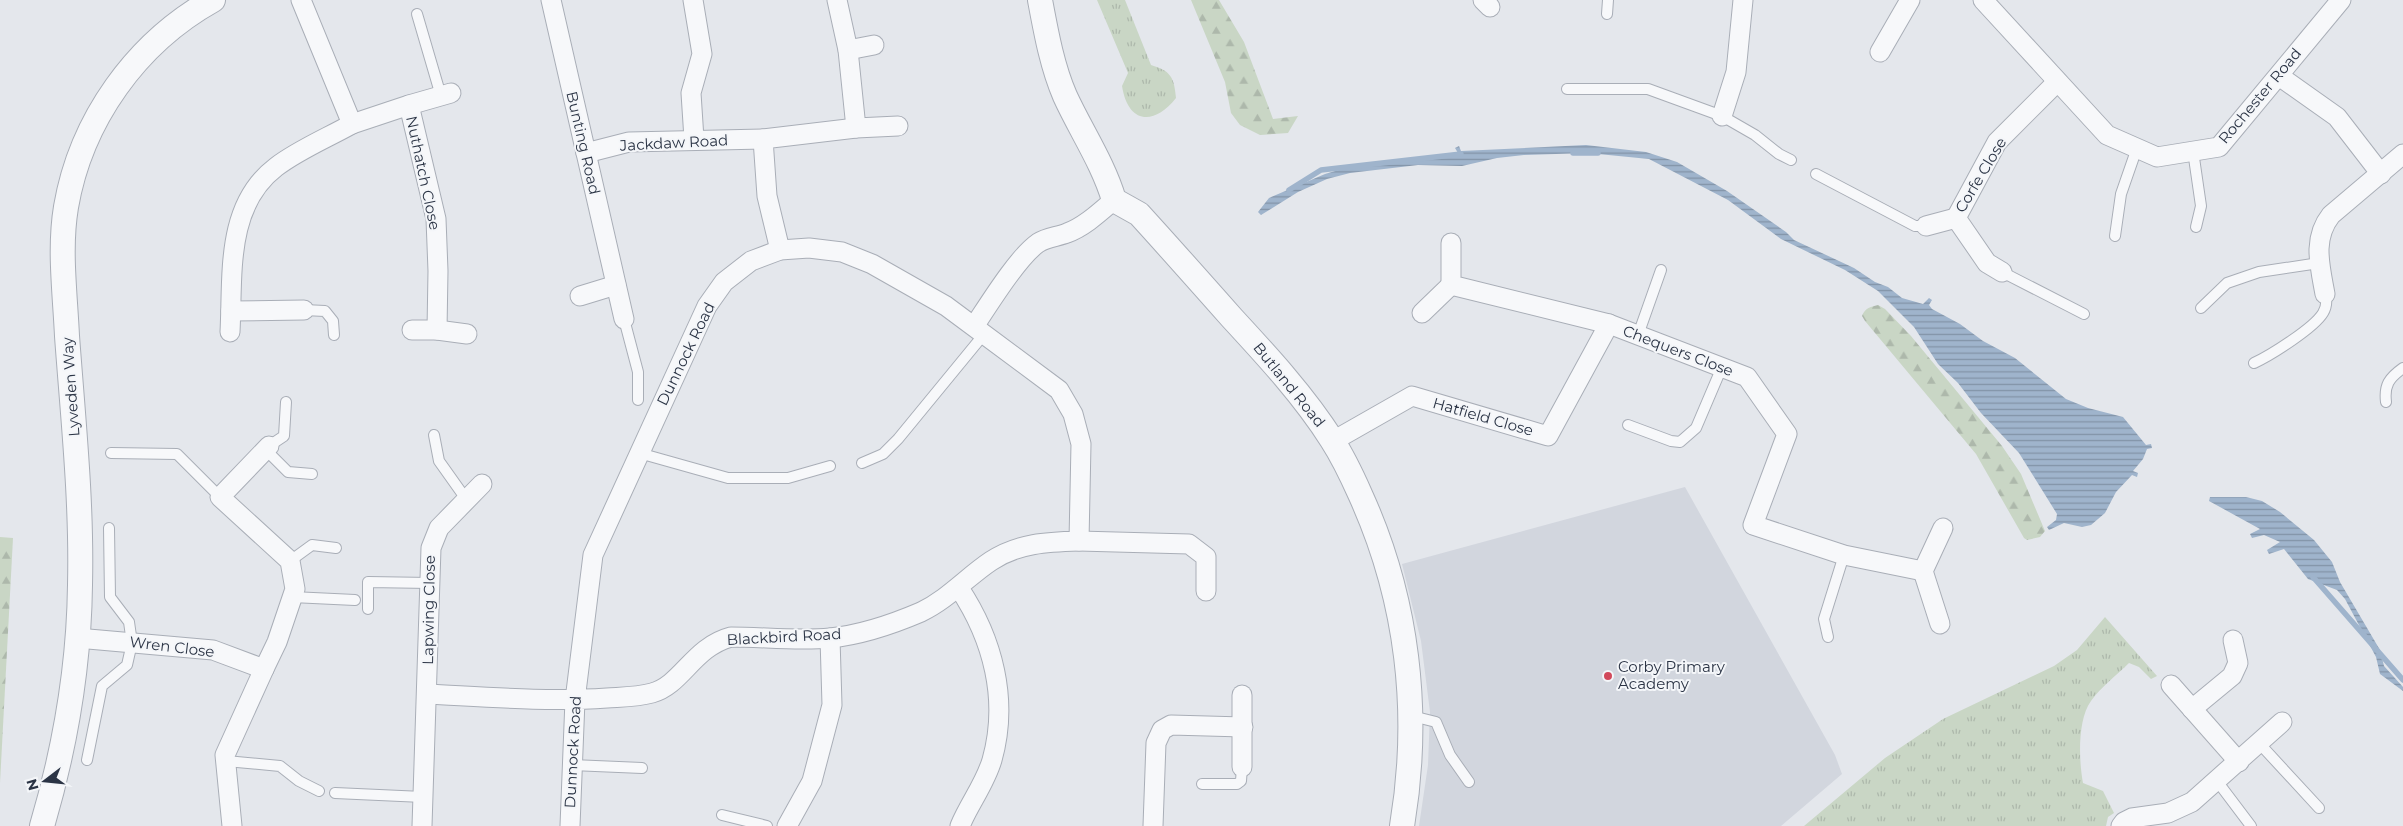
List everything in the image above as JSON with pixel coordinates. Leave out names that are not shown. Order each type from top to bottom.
[{"type":"street","name":"Lyveden Way","points":[[42,826],[59,759],[70,699],[77,638],[80,555],[62,241],[66,207],[73,176],[91,128],[126,73],[144,52],[174,25],[213,0]]},
{"type":"street","points":[[301,0],[352,124]]},
{"type":"street","name":"Bunting Road","points":[[551,0],[624,319]]},
{"type":"street","points":[[693,0],[702,54],[691,93],[694,139]]},
{"type":"street","points":[[836,0],[848,50],[856,128]]},
{"type":"street","points":[[1040,0],[1050,50],[1064,94],[1108,181],[1114,200],[1082,225],[1068,233],[1048,238],[1037,244],[1024,257],[980,329],[1059,390],[1073,414],[1082,444],[1079,541]]},
{"type":"street","points":[[1722,116],[1736,72],[1743,0]]},
{"type":"street","points":[[1880,52],[1910,0]]},
{"type":"street","name":"Rochester Road","points":[[1983,0],[2106,135],[2157,157],[2219,147],[2341,0]]},
{"type":"street","points":[[848,50],[874,45]]},
{"type":"street","points":[[2279,76],[2338,117],[2381,174]]},
{"type":"street","name":"Corfe Close","points":[[2002,272],[1987,263],[1956,218],[1997,142],[2057,82]]},
{"type":"street","points":[[409,105],[446,94]]},
{"type":"street","name":"Nuthatch Close","points":[[230,332],[234,249],[238,222],[246,202],[259,182],[276,166],[352,124],[409,105],[436,219],[438,271],[437,330]]},
{"type":"street","name":"Jackdaw Road","points":[[586,153],[629,142],[694,139],[763,139],[856,128],[898,126]]},
{"type":"street","points":[[763,139],[767,196],[780,250]]},
{"type":"street","points":[[2325,294],[2318,246],[2324,224],[2403,154]]},
{"type":"street","name":"Butland Road","points":[[1114,200],[1139,214],[1270,360],[1333,441],[1371,519],[1391,576],[1404,633],[1409,673],[1412,716],[1409,777],[1402,826]]},
{"type":"street","points":[[1926,226],[1956,218]]},
{"type":"street","points":[[1422,313],[1451,285],[1451,243]]},
{"type":"street","name":"Dunnock Road","points":[[570,826],[575,700],[593,556],[707,306],[724,282],[751,261],[780,250],[809,248],[842,252],[872,264],[946,306],[980,329]]},
{"type":"street","points":[[580,296],[616,285]]},
{"type":"street","name":"Chequers Close","points":[[1451,285],[1609,324],[1747,377],[1787,434],[1753,525],[1844,555],[1923,571]]},
{"type":"street","points":[[231,311],[304,310]]},
{"type":"street","name":"Hatfield Close","points":[[1333,441],[1412,396],[1548,436],[1609,324]]},
{"type":"street","points":[[412,330],[437,330],[467,334]]},
{"type":"street","points":[[232,826],[225,755],[277,642],[296,589],[290,561],[220,497],[267,448]]},
{"type":"street","name":"Lapwing Close","points":[[422,826],[431,548],[438,528],[482,484]]},
{"type":"street","points":[[1940,624],[1923,571],[1943,528]]},
{"type":"street","name":"Blackbird Road","points":[[575,700],[653,693],[669,686],[704,649],[731,636],[830,638],[863,632],[907,618],[924,610],[959,588],[993,560],[1022,546],[1037,543],[1079,541],[1189,544],[1206,557],[1206,591]]},
{"type":"street","points":[[959,588],[982,627],[991,652],[998,698],[996,739],[992,761],[960,826]]},
{"type":"street","name":"Wren Close","points":[[77,638],[213,650],[264,669]]},
{"type":"street","points":[[787,826],[812,781],[832,705],[830,638]]},
{"type":"street","points":[[2192,709],[2232,676],[2238,663],[2233,640]]},
{"type":"street","points":[[2170,685],[2239,762]]},
{"type":"street","points":[[427,694],[575,700]]},
{"type":"street","points":[[1242,695],[1242,767]]},
{"type":"street","points":[[2121,826],[2132,818],[2168,813],[2192,802],[2282,722]]},
{"type":"street","points":[[1153,826],[1156,743],[1162,730],[1171,725],[1243,727]]},
{"type":"lane","points":[[1607,14],[1608,0]]},
{"type":"lane","points":[[417,14],[446,94]]},
{"type":"lane","points":[[1568,89],[1648,89],[1722,116],[1755,135],[1778,154],[1791,160]]},
{"type":"lane","points":[[2115,236],[2121,194],[2138,148]]},
{"type":"lane","points":[[2193,151],[2201,206],[2196,227]]},
{"type":"lane","points":[[1816,174],[1915,226],[1926,226]]},
{"type":"lane","points":[[2201,308],[2227,283],[2259,272],[2319,263]]},
{"type":"lane","points":[[1638,335],[1661,270]]},
{"type":"lane","points":[[2002,272],[2084,314]]},
{"type":"lane","points":[[2254,363],[2269,356],[2317,320],[2325,310],[2327,301],[2325,294]]},
{"type":"lane","points":[[304,310],[325,311],[332,321],[334,335]]},
{"type":"lane","points":[[624,319],[638,372],[638,400]]},
{"type":"lane","points":[[862,463],[883,454],[898,439],[980,329]]},
{"type":"lane","points":[[1628,425],[1671,442],[1680,442],[1687,438],[1696,428],[1722,368]]},
{"type":"lane","points":[[2386,402],[2386,383],[2403,368]]},
{"type":"lane","points":[[286,402],[284,436],[267,448],[288,472],[312,474]]},
{"type":"lane","points":[[434,435],[439,461],[466,499]]},
{"type":"lane","points":[[111,453],[178,454],[220,497]]},
{"type":"lane","points":[[639,453],[728,478],[788,478],[830,466]]},
{"type":"lane","points":[[86,760],[102,686],[127,665],[132,642],[129,622],[110,598],[109,528]]},
{"type":"lane","points":[[290,561],[312,545],[336,548]]},
{"type":"lane","points":[[1828,637],[1824,619],[1844,555]]},
{"type":"lane","points":[[368,609],[368,582],[430,583]]},
{"type":"lane","points":[[292,598],[355,600]]},
{"type":"lane","points":[[1412,716],[1436,722],[1450,755],[1469,782]]},
{"type":"lane","points":[[2260,743],[2320,808]]},
{"type":"lane","points":[[226,761],[280,766],[299,781],[319,791]]},
{"type":"lane","points":[[572,765],[642,768]]},
{"type":"lane","points":[[1202,784],[1237,784],[1241,782],[1242,767]]},
{"type":"lane","points":[[2217,781],[2251,826]]},
{"type":"lane","points":[[335,793],[424,797]]},
{"type":"lane","points":[[722,815],[767,826]]},
{"type":"shaded area","name":"Corby Primary Academy","points":[[1685,487],[1835,755],[1842,774],[1781,826],[1419,826],[1428,765],[1430,712],[1421,641],[1402,564]]},
{"type":"green space","points":[[1097,0],[1125,0],[1151,65],[1163,70],[1170,76],[1176,98],[1159,113],[1151,117],[1143,117],[1136,114],[1130,108],[1125,99],[1122,86],[1128,73]]},
{"type":"green space","points":[[1191,0],[1219,0],[1244,42],[1273,119],[1298,116],[1288,133],[1260,135],[1240,125],[1231,113],[1225,82]]},
{"type":"green space","points":[[1878,305],[1885,309],[1911,336],[2002,446],[2021,474],[2045,531],[2040,537],[2027,540],[2024,538],[1976,454],[1865,321],[1862,316],[1865,311],[1870,307]]},
{"type":"green space","points":[[0,537],[13,538],[0,783]]},
{"type":"green space","points":[[2105,617],[2157,676],[2151,679],[2139,667],[2129,663],[2099,691],[2086,709],[2080,741],[2083,783],[2103,791],[2114,813],[2108,817],[2106,826],[1804,826],[1885,758],[1943,719],[2054,666],[2077,650]]},
{"type":"water","points":[[1586,145],[1646,152],[1677,162],[1727,191],[1786,232],[1794,240],[1854,268],[1875,282],[1888,287],[1902,298],[1923,304],[1929,298],[1932,300],[1929,305],[1932,309],[1960,324],[1983,341],[2015,358],[2066,399],[2088,408],[2123,417],[2146,445],[2151,444],[2152,448],[2147,449],[2143,459],[2133,471],[2138,473],[2137,477],[2132,475],[2116,492],[2105,513],[2091,525],[2082,527],[2064,523],[2049,530],[2047,527],[2056,520],[2057,514],[2019,453],[1981,413],[1958,383],[1938,364],[1914,327],[1878,291],[1845,270],[1781,239],[1728,200],[1649,159],[1588,153],[1524,155],[1497,158],[1462,166],[1418,165],[1350,173],[1327,179],[1298,192],[1261,215],[1258,212],[1269,198],[1325,174],[1345,168],[1449,157],[1458,153],[1455,148],[1459,146],[1461,151]]},
{"type":"water","points":[[2210,497],[2246,497],[2262,501],[2280,512],[2314,540],[2332,562],[2340,582],[2380,650],[2384,666],[2403,687],[2403,691],[2380,674],[2376,657],[2345,599],[2337,590],[2308,579],[2284,549],[2269,554],[2267,550],[2280,542],[2264,535],[2252,538],[2250,534],[2260,529],[2209,501]]},
{"type":"waterway","points":[[1573,153],[1598,153]]},
{"type":"waterway","points":[[1289,190],[1321,170],[1461,154]]},
{"type":"waterway","points":[[2313,577],[2403,680]]},
{"type":"place","name":"Corby Primary Academy","points":[[1608,676]]}]
